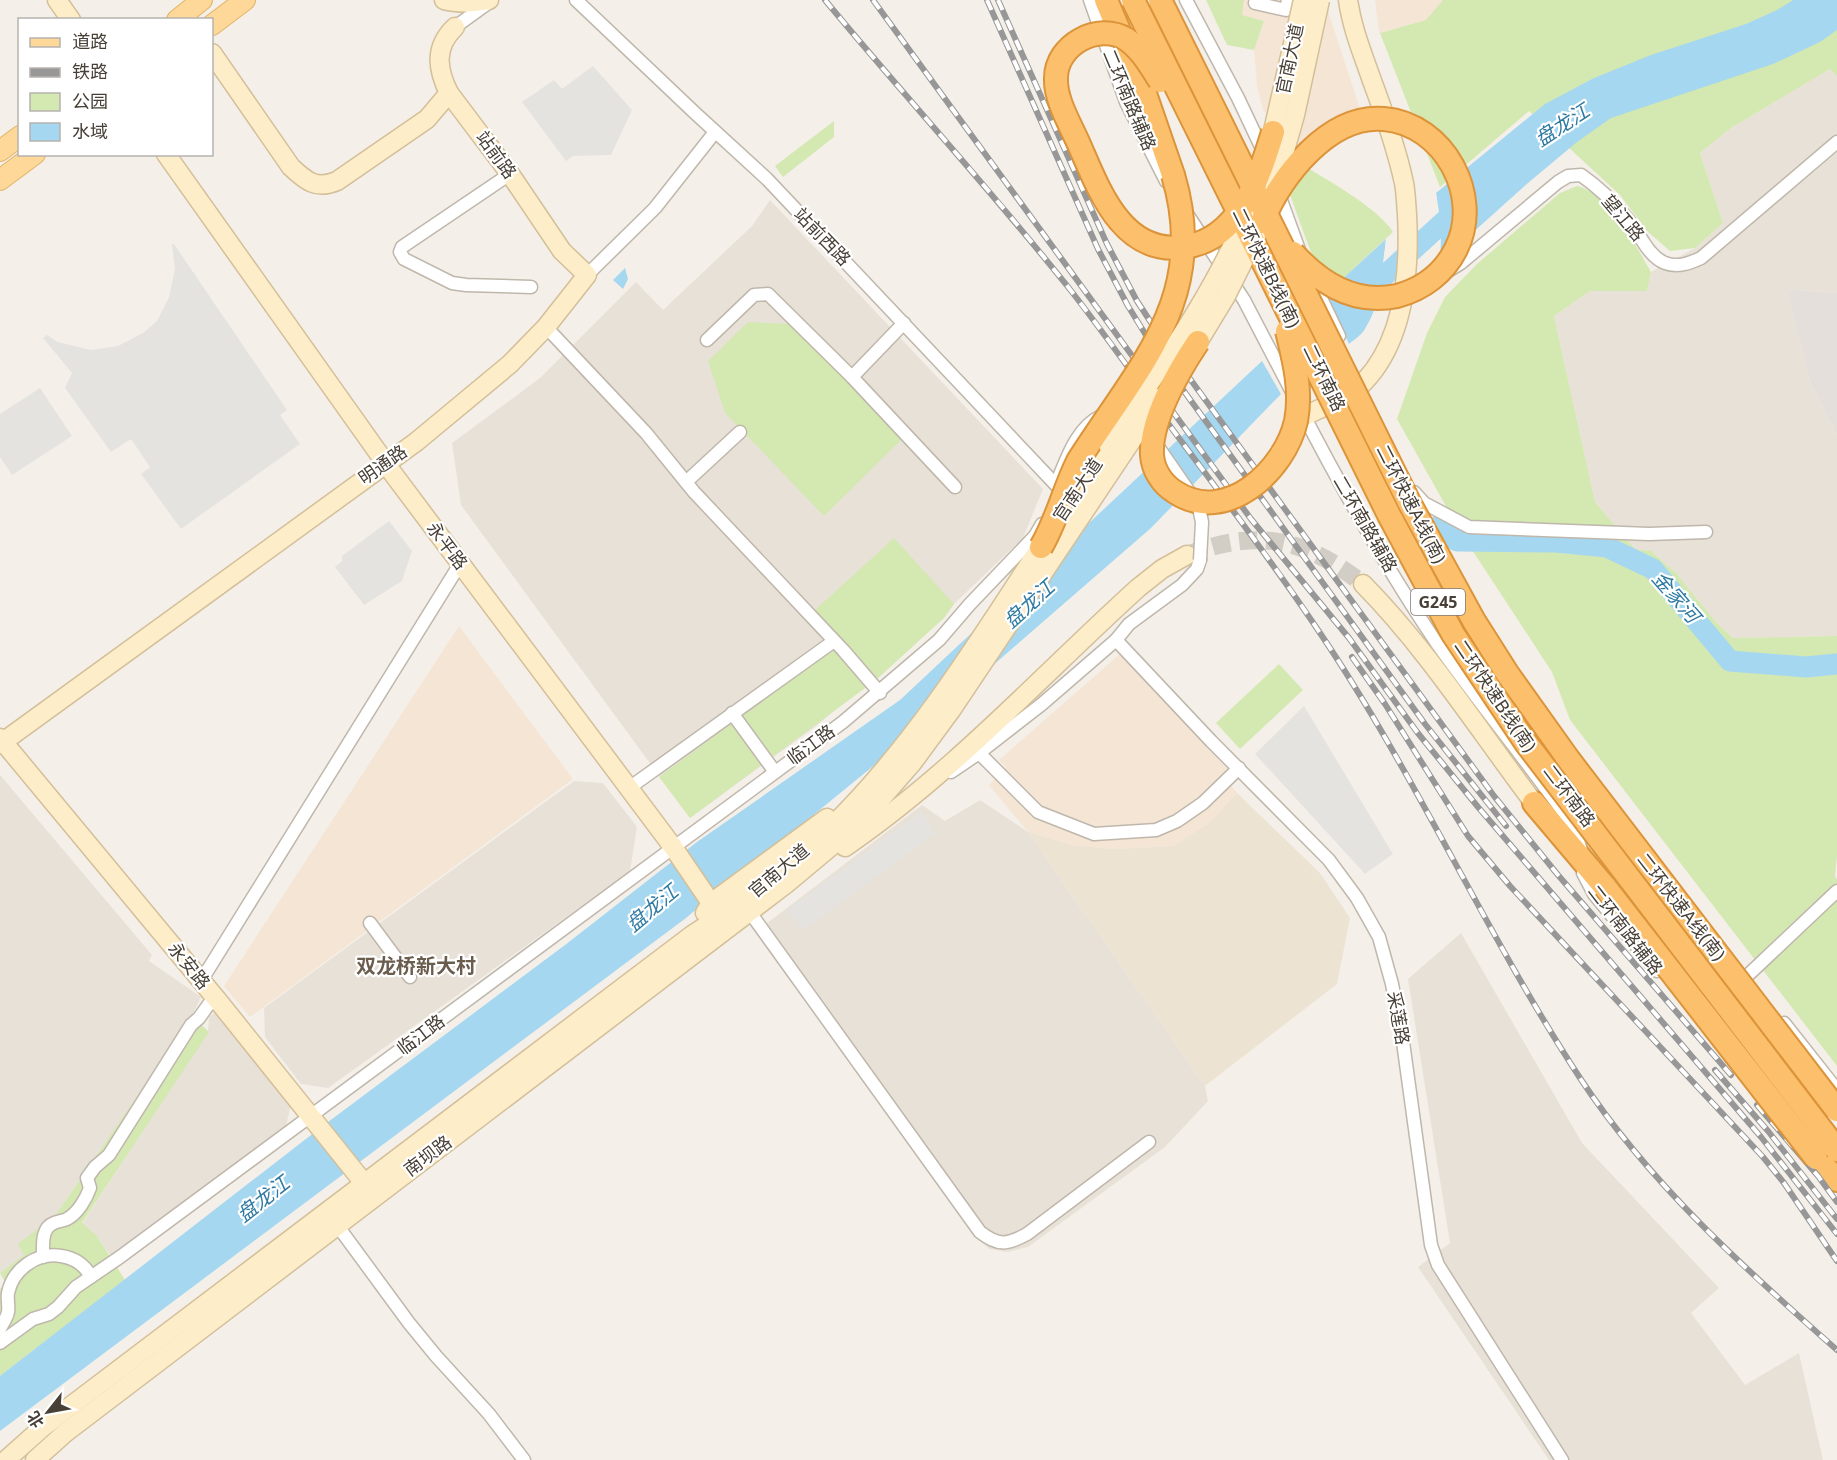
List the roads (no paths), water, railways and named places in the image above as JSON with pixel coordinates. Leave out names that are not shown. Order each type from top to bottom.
[{"type":"highway","points":[[1041,547],[1078,461],[1165,324],[1177,292],[1182,264],[1183,219],[1178,189],[1149,106],[1106,0]]},
{"type":"highway","name":"二环快速B线(南)","points":[[1135,0],[1405,548],[1469,660],[1555,782],[1837,1150]]},
{"type":"highway","name":"二环快速A线(南)","points":[[1158,0],[1427,537],[1490,647],[1569,760],[1837,1110]]},
{"type":"highway","points":[[1167,0],[1178,33],[1195,70]]},
{"type":"highway","points":[[1294,41],[1302,0]]},
{"type":"highway","points":[[1224,184],[1170,95],[1139,50],[1114,34],[1102,33],[1086,37],[1066,51],[1056,70],[1056,85],[1086,161],[1113,214],[1131,233],[1152,245],[1188,247],[1212,237],[1227,226],[1251,192],[1273,132]]},
{"type":"highway","points":[[1198,342],[1180,371],[1157,422],[1153,438],[1153,461],[1161,480],[1178,494],[1201,502],[1218,502],[1238,496],[1268,474],[1289,443],[1297,412],[1297,377],[1276,293],[1255,241],[1260,226],[1264,218],[1267,211],[1269,205],[1275,194],[1313,148],[1339,129],[1368,119],[1382,118],[1412,126],[1440,148],[1451,163],[1460,179],[1465,212],[1459,244],[1452,258],[1430,281],[1403,294],[1366,298],[1336,288],[1305,266],[1283,240],[1269,219],[1265,212],[1261,204]]},
{"type":"highway","points":[[1534,803],[1605,887],[1816,1158],[1837,1180]]},
{"type":"main road","points":[[57,0],[69,18]]},
{"type":"main road","points":[[180,18],[202,0]]},
{"type":"main road","points":[[213,24],[246,0]]},
{"type":"main road","points":[[444,0],[465,3],[490,0]]},
{"type":"main road","name":"二环南路","points":[[1135,0],[1349,392],[1424,577],[1455,632],[1489,685],[1597,833],[1837,1145]]},
{"type":"main road","name":"二环南路","points":[[1158,0],[1349,392],[1439,568],[1503,675],[1588,792],[1837,1116]]},
{"type":"main road","name":"官南大道","points":[[741,910],[812,844],[902,775],[952,709],[1198,342],[1255,241],[1272,195],[1287,147],[1320,0]]},
{"type":"main road","points":[[1305,416],[1349,392],[1386,346],[1398,318],[1407,275],[1405,184],[1372,80],[1357,42],[1348,0]]},
{"type":"main road","name":"站前路","points":[[455,27],[441,45],[439,63],[443,81],[449,93],[510,174],[562,251],[587,275]]},
{"type":"main road","name":"官南大道","points":[[823,854],[860,809],[931,709],[1212,287],[1250,206],[1273,132],[1294,41]]},
{"type":"main road","points":[[213,54],[291,167],[304,179],[315,184],[327,185],[337,181],[427,119],[449,93]]},
{"type":"main road","points":[[0,151],[18,138]]},
{"type":"main road","points":[[0,180],[32,156]]},
{"type":"main road","name":"永平路","points":[[167,156],[386,463],[676,851],[710,901]]},
{"type":"main road","name":"明通路","points":[[1,741],[416,442],[510,364],[546,327],[587,275]]},
{"type":"main road","points":[[741,910],[858,838],[922,789],[997,722],[1138,588],[1162,569],[1193,557]]},
{"type":"main road","points":[[1363,584],[1385,606],[1437,670],[1534,803]]},
{"type":"main road","name":"永安路","points":[[1,741],[201,981],[364,1184]]},
{"type":"main road","points":[[692,935],[710,901],[815,825],[860,809]]},
{"type":"main road","name":"南坝路","points":[[35,1460],[65,1433],[336,1226],[364,1184],[741,910],[823,854]]},
{"type":"main road","name":"南坝路","points":[[6,1460],[43,1427],[692,935],[741,910]]},
{"type":"street","points":[[455,27],[490,0]]},
{"type":"street","name":"站前西路","points":[[576,0],[767,179],[1056,485]]},
{"type":"street","name":"二环南路辅路","points":[[1090,0],[1116,79],[1145,142],[1174,193],[1244,300],[1351,501],[1421,619],[1463,679],[1567,817],[1579,841],[1583,872],[1587,881],[1607,911],[1735,1062],[1837,1174]]},
{"type":"street","points":[[1186,0],[1251,123],[1269,164],[1349,392],[1414,492],[1462,587],[1522,682],[1594,782],[1837,1090]]},
{"type":"street","points":[[1256,0],[1255,3],[1286,10],[1288,0]]},
{"type":"street","name":"明通路","points":[[587,275],[655,208],[715,132]]},
{"type":"street","name":"望江路","points":[[1403,294],[1461,263],[1568,176],[1581,175],[1595,185],[1627,217],[1651,253],[1665,264],[1686,265],[1701,258],[1837,141]]},
{"type":"street","points":[[510,174],[402,247],[400,252],[404,259],[452,283],[531,287]]},
{"type":"street","points":[[706,340],[754,295],[768,294],[852,376],[955,487]]},
{"type":"street","points":[[852,376],[904,323]]},
{"type":"street","points":[[546,327],[646,433],[686,482],[880,693]]},
{"type":"street","name":"临江路","points":[[0,1343],[33,1319],[49,1314],[76,1287],[316,1122],[676,851],[775,772],[880,693],[939,640],[1035,536],[1040,529],[1069,452],[1086,426],[1098,416],[1118,412],[1129,416],[1137,421],[1160,448],[1201,513],[1203,522],[1193,557]]},
{"type":"street","points":[[686,482],[740,432]]},
{"type":"street","points":[[1414,492],[1424,503],[1468,526],[1649,534],[1706,532]]},
{"type":"street","points":[[922,789],[979,753],[1042,704],[1116,640],[1129,624],[1182,585],[1197,569],[1193,557]]},
{"type":"street","points":[[201,981],[460,564]]},
{"type":"street","name":"采莲路","points":[[1116,640],[1329,860],[1357,898],[1379,938],[1392,984],[1403,1042],[1434,1255],[1438,1265],[1562,1460]]},
{"type":"street","points":[[629,788],[834,641]]},
{"type":"street","points":[[732,713],[775,772]]},
{"type":"street","points":[[979,753],[1038,812],[1094,834],[1156,830],[1177,821],[1203,803],[1239,768]]},
{"type":"street","points":[[1747,976],[1837,891]]},
{"type":"street","points":[[741,910],[980,1232],[996,1243],[1006,1243],[1027,1234],[1149,1142]]},
{"type":"street","points":[[370,922],[410,977]]},
{"type":"street","points":[[43,1257],[43,1238],[48,1227],[66,1219],[83,1203],[90,1188],[87,1178],[95,1167],[109,1155],[191,1024],[199,1018],[214,997]]},
{"type":"street","points":[[336,1226],[409,1323],[489,1414],[524,1460]]},
{"type":"street","points":[[0,1329],[8,1311],[8,1294],[14,1279],[24,1266],[43,1257],[57,1255],[74,1260],[88,1270],[91,1277]]},
{"type":"water","points":[[1793,0],[1837,0],[1837,30],[1820,42],[1773,64],[1611,118],[1577,142],[1528,183],[1440,262],[1439,212],[1436,193],[1545,104],[1594,78],[1651,55],[1746,24]]},
{"type":"water","points":[[1386,239],[1381,284],[1375,307],[1365,330],[1349,344],[1326,294]]},
{"type":"water","points":[[625,268],[628,279],[623,289],[613,280]]},
{"type":"water","points":[[1262,361],[1281,394],[1151,528],[937,714],[686,918],[0,1431],[0,1376],[320,1128],[565,945],[697,842],[900,700]]},
{"type":"waterway","name":"盘龙江","points":[[1360,298],[1461,206]]},
{"type":"waterway","name":"金家河","points":[[1436,527],[1457,541],[1556,542],[1607,547],[1653,569],[1730,661],[1806,667],[1837,664]]},
{"type":"tunnel","points":[[1187,555],[1236,542],[1258,540],[1280,542],[1321,556],[1363,584]]},
{"type":"railway","points":[[825,0],[1072,292],[1283,579],[1353,684],[1545,1023],[1607,1116],[1667,1189],[1700,1223],[1767,1288],[1837,1350]]},
{"type":"railway","points":[[873,0],[1251,519],[1349,638],[1417,732],[1478,807],[1761,1137],[1837,1234]]},
{"type":"railway","points":[[987,0],[1098,249],[1128,306],[1160,358],[1425,724],[1506,826]]},
{"type":"railway","points":[[998,0],[1107,244],[1137,301],[1169,350],[1494,796],[1558,875],[1731,1075]]},
{"type":"railway","points":[[1352,657],[1385,704],[1468,836],[1510,886],[1763,1157],[1784,1183],[1837,1261]]},
{"type":"railway","points":[[1715,1070],[1768,1131],[1837,1219]]},
{"type":"railway","points":[[1757,1105],[1818,1176],[1837,1202]]},
{"type":"district","name":"双龙桥新大村","points":[[416,966]]}]
